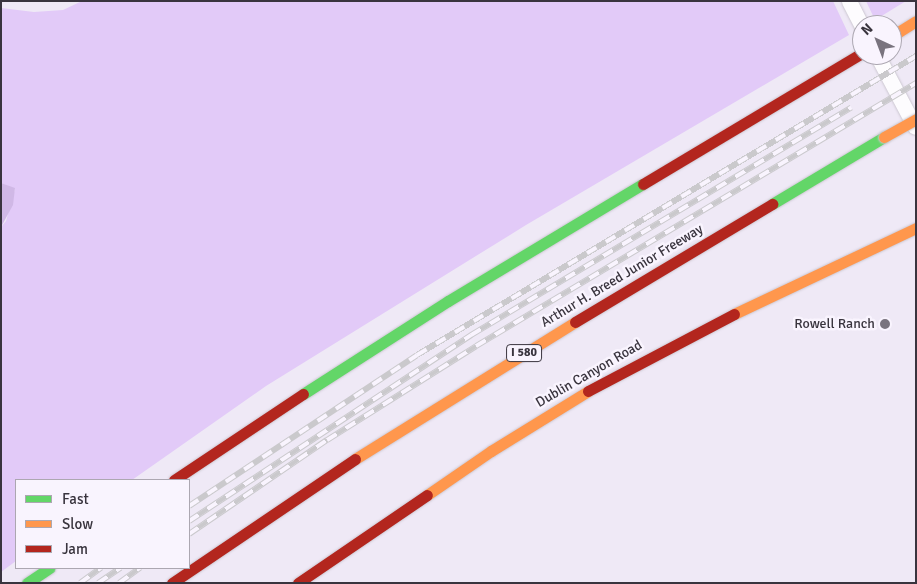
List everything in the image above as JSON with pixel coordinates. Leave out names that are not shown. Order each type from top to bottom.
[{"type":"main road","points":[[175,479],[312,387],[448,301],[852,59]]},
{"type":"main road","name":"Arthur H. Breed Junior Freeway","points":[[172,583],[341,468],[476,382],[916,119]]},
{"type":"main road","name":"Dublin Canyon Road","points":[[298,583],[485,455],[592,387],[714,323],[916,228]]},
{"type":"main road","points":[[27,583],[47,569]]},
{"type":"street","points":[[849,1],[856,15]]},
{"type":"street","points":[[882,65],[916,128]]},
{"type":"shaded area","points":[[82,1],[833,1],[849,35],[526,225],[266,386],[133,479],[15,479],[15,562],[1,572],[1,227],[6,221],[15,189],[1,183],[1,8],[34,12],[63,10]]},
{"type":"shaded area","points":[[866,1],[906,1],[883,15],[873,15]]},
{"type":"shaded area","points":[[1,183],[15,188],[13,205],[1,227]]},
{"type":"railway","points":[[190,505],[417,355],[916,56]]},
{"type":"railway","points":[[190,533],[327,440],[476,346],[916,83]]},
{"type":"railway","points":[[190,520],[471,335],[851,108]]},
{"type":"railway","points":[[80,583],[100,569]]},
{"type":"railway","points":[[98,583],[119,569]]},
{"type":"railway","points":[[119,583],[139,569]]},
{"type":"traffic: fast","points":[[772,204],[884,137]]},
{"type":"traffic: fast","points":[[303,394],[448,301],[643,184]]},
{"type":"traffic: fast","points":[[27,583],[48,569]]},
{"type":"traffic: slow","points":[[902,30],[916,21]]},
{"type":"traffic: slow","points":[[884,137],[916,119]]},
{"type":"traffic: slow","points":[[734,314],[916,228]]},
{"type":"traffic: slow","points":[[355,459],[575,322]]},
{"type":"traffic: slow","points":[[427,495],[491,451],[588,391]]},
{"type":"traffic: jam","points":[[643,184],[852,59]]},
{"type":"traffic: jam","points":[[575,322],[772,204]]},
{"type":"traffic: jam","points":[[588,391],[734,314]]},
{"type":"traffic: jam","points":[[176,479],[303,394]]},
{"type":"traffic: jam","points":[[172,583],[355,459]]},
{"type":"traffic: jam","points":[[298,583],[427,495]]},
{"type":"place","name":"Rowell Ranch","points":[[885,324]]}]
